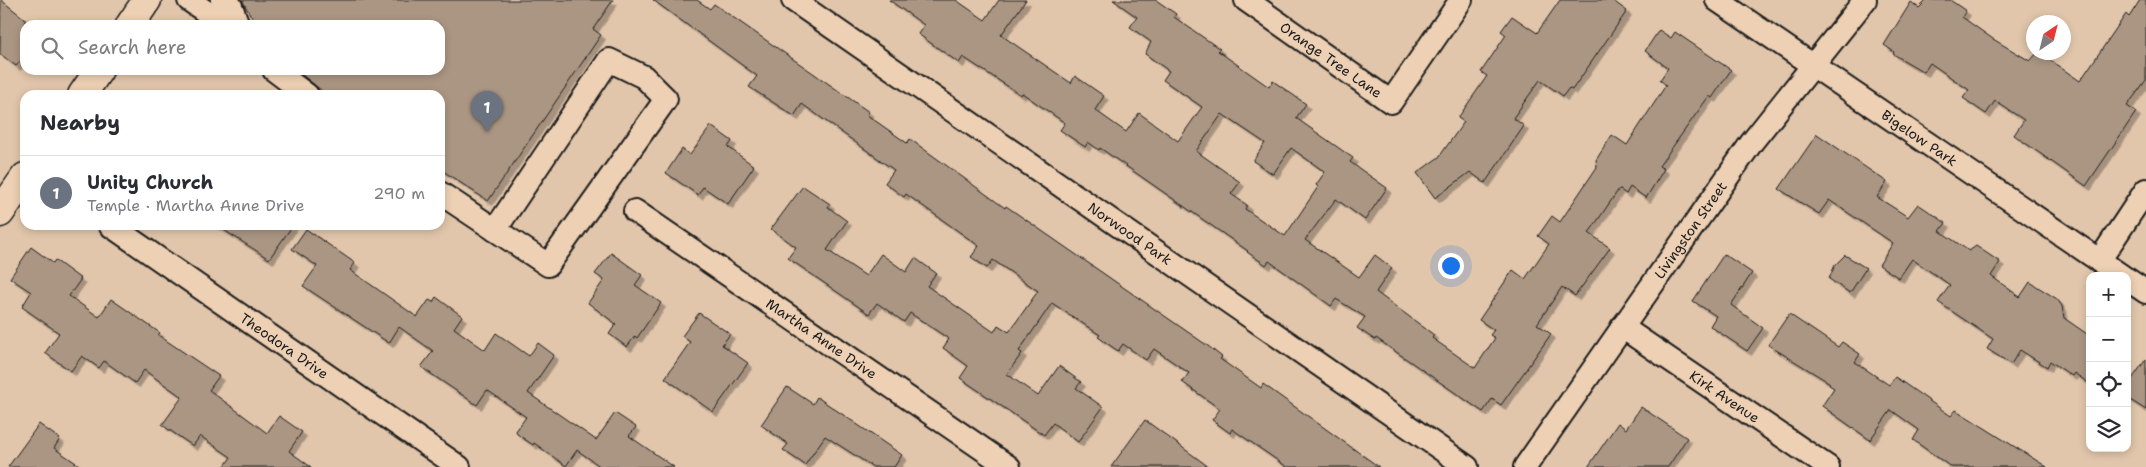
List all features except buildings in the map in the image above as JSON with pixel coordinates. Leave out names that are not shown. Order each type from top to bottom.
[{"type":"main road","points":[[134,20],[148,0]]},
{"type":"main road","points":[[85,90],[96,75]]},
{"type":"main road","points":[[0,213],[20,184]]},
{"type":"street","points":[[189,0],[212,16],[223,20]]},
{"type":"street","points":[[222,0],[230,6],[235,20]]},
{"type":"street","name":"Norwood Park","points":[[793,0],[1467,467]]},
{"type":"street","name":"Orange Tree Lane","points":[[1246,0],[1391,102],[1460,0]]},
{"type":"street","name":"Bigelow Park","points":[[1717,0],[1815,64],[2116,272]]},
{"type":"street","name":"Livingston Street","points":[[1525,467],[1752,142],[1865,0]]},
{"type":"street","points":[[445,195],[495,230],[548,265],[666,100],[644,77],[608,60],[495,230]]},
{"type":"street","points":[[281,75],[300,90]]},
{"type":"street","points":[[2099,261],[2146,190]]},
{"type":"street","name":"Martha Anne Drive","points":[[635,211],[1008,467]]},
{"type":"street","name":"Theodora Drive","points":[[117,230],[460,467]]},
{"type":"street","points":[[2131,282],[2146,292]]},
{"type":"street","name":"Kirk Avenue","points":[[1622,327],[1828,467]]},
{"type":"place","name":"Unity Church","points":[[487,132]]}]
